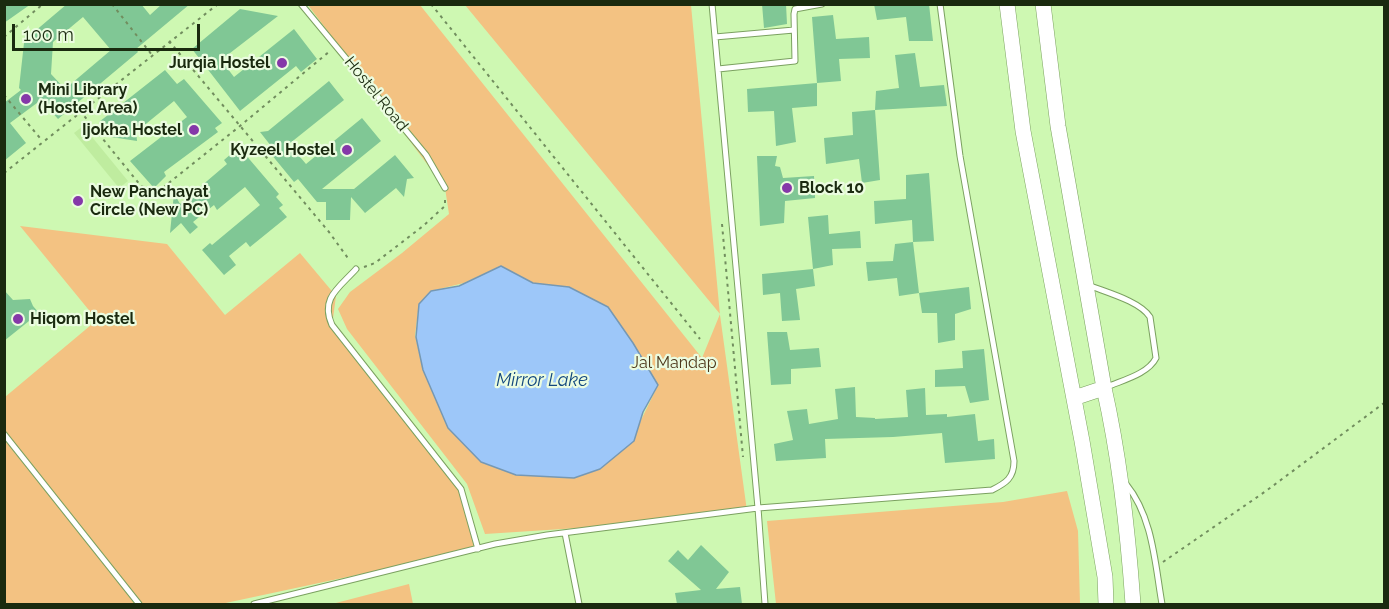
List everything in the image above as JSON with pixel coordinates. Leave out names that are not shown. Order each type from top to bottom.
[{"type":"street","points":[[1007,4],[1023,131],[1074,398],[1105,577],[1106,604]]},
{"type":"street","points":[[1043,4],[1058,126],[1104,388],[1114,429],[1133,604]]},
{"type":"street","points":[[1074,398],[1104,388]]},
{"type":"lane","name":"Hostel Road","points":[[301,4],[426,155],[445,188]]},
{"type":"lane","points":[[712,4],[765,604]]},
{"type":"lane","points":[[718,69],[795,61],[795,9],[822,4]]},
{"type":"lane","points":[[254,604],[478,549],[548,535],[758,508],[992,490],[1007,483],[1014,472],[1014,461],[960,156],[940,4]]},
{"type":"lane","points":[[715,37],[794,30]]},
{"type":"lane","points":[[357,269],[330,297],[327,314],[332,326],[461,489],[478,549]]},
{"type":"lane","points":[[1087,285],[1138,306],[1150,317],[1156,358],[1154,363],[1145,370],[1104,388]]},
{"type":"lane","points":[[4,434],[139,604]]},
{"type":"lane","points":[[1120,477],[1131,490],[1145,519],[1162,604]]},
{"type":"lane","points":[[565,533],[579,604]]},
{"type":"path","points":[[4,37],[43,4]]},
{"type":"path","points":[[112,4],[152,55]]},
{"type":"path","points":[[4,173],[218,4]]},
{"type":"path","points":[[431,4],[700,339]]},
{"type":"path","points":[[169,41],[329,232],[357,269],[375,263],[445,206],[445,188]]},
{"type":"path","points":[[81,112],[141,186],[163,195],[165,186],[336,45]]},
{"type":"path","points":[[4,95],[40,138]]},
{"type":"path","points":[[1156,567],[1384,403]]},
{"type":"shaded area","points":[[83,126],[128,181],[119,188],[74,133]]},
{"type":"green space","name":"Jal Mandap","points":[[308,5],[420,5],[702,358],[720,314],[747,511],[640,524],[485,534],[467,484],[347,329],[338,309],[350,292],[449,214],[445,188]],"holes":[[[501,266],[533,283],[658,385],[629,445],[423,370],[415,335],[419,304],[431,291],[464,283]]]},
{"type":"green space","points":[[465,5],[691,5],[720,314]]},
{"type":"green space","points":[[20,226],[167,244],[225,315],[300,253],[336,296],[332,326],[465,498],[478,549],[221,604],[5,604],[4,439],[92,547],[5,436],[5,397],[97,320]]},
{"type":"green space","points":[[1067,491],[1078,531],[1080,604],[776,604],[767,521],[1003,502]]},
{"type":"green space","points":[[409,584],[413,604],[332,604]]},
{"type":"water","name":"Mirror Lake","points":[[501,266],[533,283],[569,287],[608,307],[658,385],[643,412],[634,441],[600,469],[574,478],[516,475],[481,462],[448,428],[423,370],[416,337],[419,304],[431,291],[459,286]]},
{"type":"building","points":[[4,4],[31,4],[4,23]]},
{"type":"building","points":[[67,4],[141,4],[150,15],[162,4],[190,4],[136,49],[138,52],[58,119],[41,100],[10,123],[26,143],[4,161],[4,103],[21,90],[19,88],[25,34],[34,32]],"holes":[[[83,17],[111,50],[65,89],[51,74],[53,42]]]},
{"type":"building","points":[[762,4],[786,4],[787,24],[764,28]]},
{"type":"building","points":[[874,4],[929,4],[933,41],[909,41],[906,17],[877,20]]},
{"type":"building","name":"Jurqia Hostel","points":[[240,9],[278,16],[221,60],[234,77],[294,29],[317,59],[301,72],[296,66],[240,111],[192,49]]},
{"type":"building","points":[[833,15],[836,39],[869,37],[870,58],[839,59],[841,81],[817,83],[812,17]]},
{"type":"building","points":[[915,53],[920,87],[944,85],[947,106],[875,110],[876,91],[899,88],[895,55]]},
{"type":"building","name":"Ijokha Hostel","points":[[165,70],[177,84],[184,79],[222,123],[215,128],[218,132],[164,172],[166,176],[154,188],[130,161],[187,117],[174,101],[136,132],[137,141],[111,137],[99,122]]},
{"type":"building","name":"Kyzeel Hostel","points":[[329,81],[344,100],[289,144],[306,164],[362,118],[381,141],[322,189],[354,189],[395,155],[414,178],[407,179],[404,197],[396,188],[365,213],[351,197],[350,220],[326,220],[326,202],[317,202],[298,179],[294,182],[271,154],[275,151],[260,132],[268,131]]},
{"type":"building","points":[[817,83],[817,106],[792,108],[796,142],[776,146],[774,111],[748,112],[747,89]]},
{"type":"building","points":[[875,110],[880,180],[862,183],[859,159],[826,164],[824,138],[853,135],[852,112]]},
{"type":"building","points":[[239,147],[279,194],[276,197],[283,205],[279,208],[287,217],[250,247],[246,242],[229,256],[236,265],[224,275],[202,250],[210,243],[212,245],[260,205],[245,187],[217,210],[214,205],[193,222],[198,227],[190,234],[181,223],[170,233],[174,193],[180,204],[227,164],[224,160]]},
{"type":"building","name":"Block 10","points":[[757,156],[777,156],[775,166],[780,167],[783,178],[814,176],[815,198],[785,201],[784,223],[760,226]]},
{"type":"building","points":[[929,173],[934,241],[913,242],[912,220],[875,224],[874,201],[906,199],[906,175]]},
{"type":"building","points":[[828,215],[829,234],[860,231],[861,248],[832,249],[833,265],[813,269],[808,217]]},
{"type":"building","points":[[913,242],[919,293],[899,296],[897,278],[868,281],[866,262],[893,261],[895,244]]},
{"type":"building","points":[[813,269],[815,286],[796,289],[800,320],[782,321],[780,293],[763,295],[762,274]]},
{"type":"building","points":[[969,287],[971,309],[955,314],[955,340],[938,343],[937,313],[922,313],[919,293]]},
{"type":"building","name":"Hiqom Hostel","points":[[4,290],[13,300],[30,299],[39,313],[4,341]]},
{"type":"building","points":[[767,332],[787,332],[790,350],[819,348],[821,367],[791,369],[791,384],[771,385]]},
{"type":"building","points":[[984,349],[989,400],[970,403],[965,386],[935,387],[935,370],[963,368],[962,351]]},
{"type":"building","points":[[855,387],[856,417],[875,419],[908,417],[906,390],[925,388],[926,415],[947,414],[947,417],[975,414],[978,441],[994,439],[995,459],[945,463],[942,433],[825,439],[826,458],[776,461],[774,444],[793,440],[787,411],[807,409],[809,424],[838,419],[835,389]]},
{"type":"building","points":[[701,545],[729,572],[716,589],[740,587],[742,604],[677,604],[675,593],[701,590],[668,561],[678,550],[688,560]]},
{"type":"place","name":"Jurqia Hostel","points":[[282,63]]},
{"type":"place","name":"Mini Library (Hostel Area)","points":[[26,99]]},
{"type":"place","name":"Ijokha Hostel","points":[[194,130]]},
{"type":"place","name":"Kyzeel Hostel","points":[[347,150]]},
{"type":"place","name":"Block 10","points":[[787,188]]},
{"type":"place","name":"New Panchayat Circle (New PC)","points":[[78,201]]},
{"type":"place","name":"Hiqom Hostel","points":[[18,319]]}]
